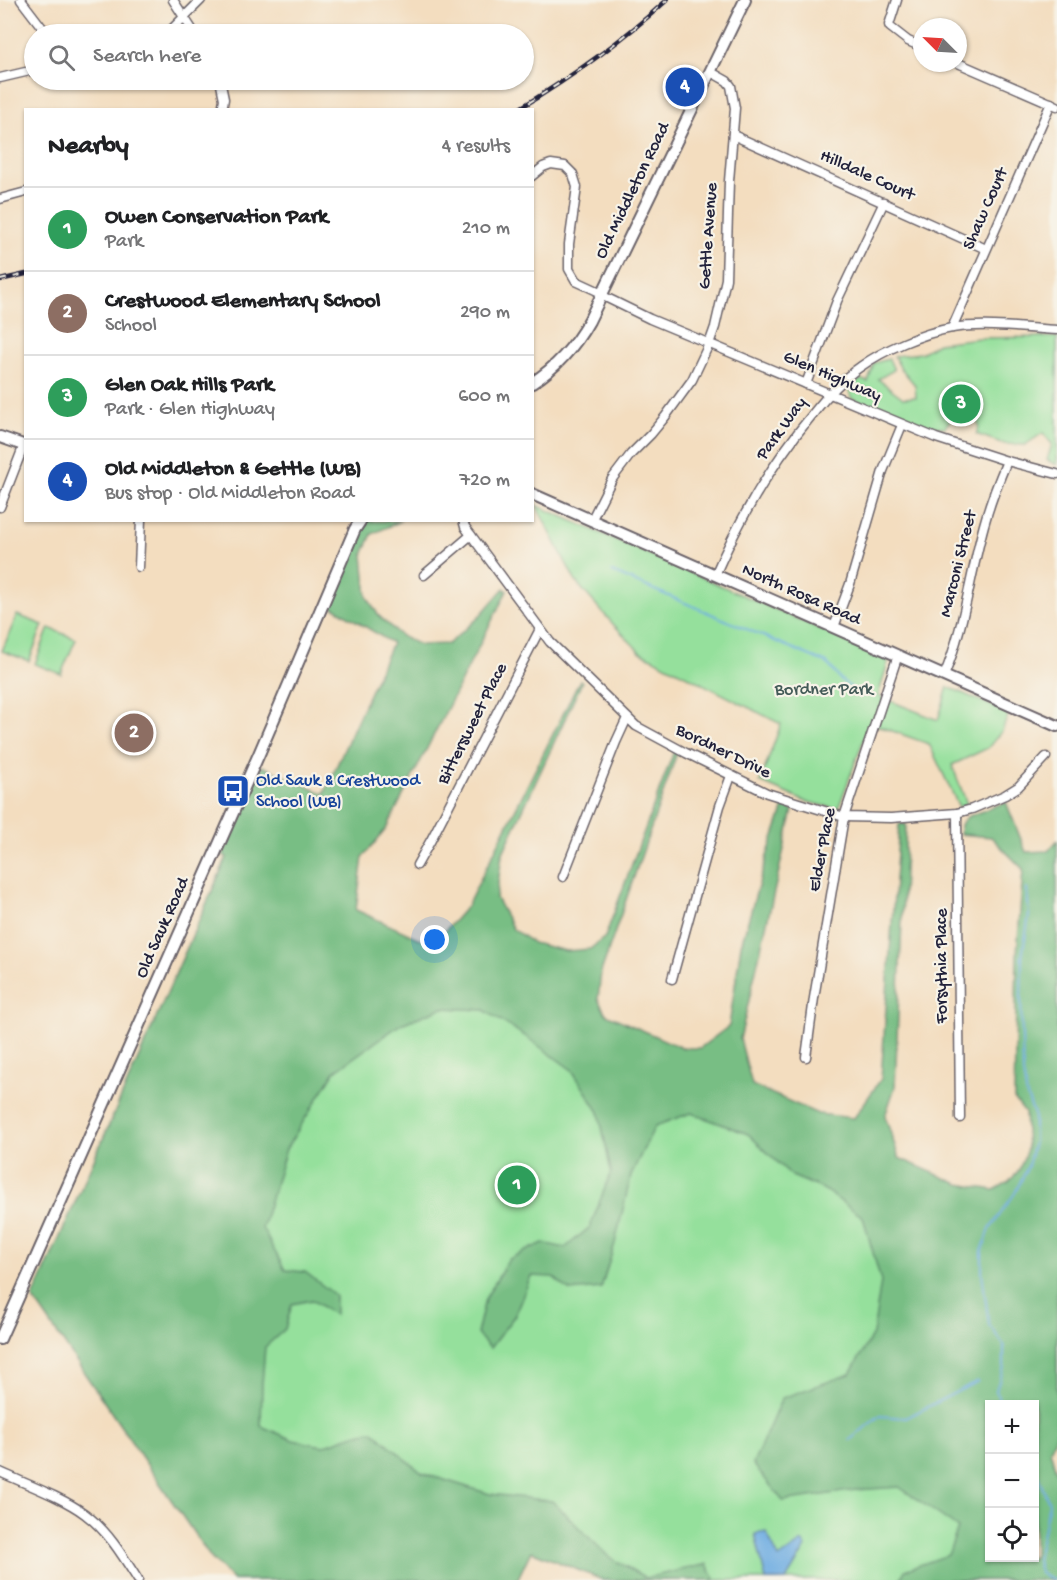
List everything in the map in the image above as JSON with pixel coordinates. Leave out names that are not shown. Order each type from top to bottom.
[{"type":"street","points":[[21,0],[39,24]]},
{"type":"street","points":[[173,0],[189,24]]},
{"type":"street","points":[[178,24],[201,0]]},
{"type":"street","name":"Old Middleton Road","points":[[534,382],[554,367],[573,346],[589,321],[745,0]]},
{"type":"street","points":[[897,0],[888,25],[913,43]]},
{"type":"street","points":[[967,67],[1054,104]]},
{"type":"street","points":[[0,78],[24,72]]},
{"type":"street","name":"Gettle Avenue","points":[[592,519],[612,479],[631,454],[651,434],[692,380],[709,344],[726,279],[728,204],[735,108],[731,87],[727,81],[711,72]]},
{"type":"street","points":[[222,90],[222,108]]},
{"type":"street","name":"Shaw Court","points":[[952,328],[1054,104]]},
{"type":"street","name":"Hilldale Court","points":[[733,135],[986,249]]},
{"type":"street","name":"Glen Highway","points":[[534,174],[551,164],[565,166],[573,174],[577,187],[569,244],[569,269],[576,281],[650,319],[902,425],[1007,461],[1057,474]]},
{"type":"street","points":[[0,199],[24,193]]},
{"type":"street","points":[[806,384],[837,301],[884,202]]},
{"type":"street","name":"Park Way","points":[[715,575],[737,530],[789,443],[829,394],[859,367],[879,354],[952,328],[1057,330]]},
{"type":"street","points":[[834,627],[850,584],[883,471],[902,425]]},
{"type":"street","points":[[0,437],[24,446]]},
{"type":"street","points":[[0,507],[24,448]]},
{"type":"street","name":"Marconi Street","points":[[944,676],[963,619],[984,524],[1007,461]]},
{"type":"street","name":"North Rosa Road","points":[[534,495],[1057,726]]},
{"type":"street","points":[[139,567],[141,522]]},
{"type":"street","name":"Bordner Drive","points":[[464,522],[540,630],[565,658],[627,718],[636,726],[768,793],[844,817],[891,818],[957,813],[1005,795],[1018,787],[1046,757]]},
{"type":"street","name":"Old Sauk Road","points":[[0,1339],[268,733],[357,523]]},
{"type":"street","points":[[424,575],[471,535]]},
{"type":"street","name":"Bittersweet Place","points":[[417,865],[540,630]]},
{"type":"street","name":"Elder Place","points":[[806,1057],[844,817],[898,655]]},
{"type":"street","points":[[563,877],[627,718]]},
{"type":"street","points":[[672,979],[720,806],[731,776]]},
{"type":"street","name":"Forsythia Place","points":[[957,813],[960,1118]]},
{"type":"street","points":[[0,1472],[57,1498],[87,1515],[108,1536],[138,1580]]},
{"type":"green space","points":[[1057,337],[1057,465],[1047,460],[1052,444],[1043,433],[1025,445],[1004,444],[976,434],[979,427],[975,413],[962,409],[945,427],[925,427],[851,398],[849,390],[860,379],[868,382],[874,363],[889,359],[894,370],[878,379],[903,398],[916,397],[915,385],[894,356],[921,353],[938,343],[979,338]]},
{"type":"green space","name":"Bordner Park","points":[[536,505],[889,659],[878,696],[938,720],[948,687],[1009,713],[1002,731],[988,748],[952,765],[967,804],[959,807],[929,744],[870,723],[838,809],[804,801],[760,782],[781,724],[640,652],[576,582]]},
{"type":"green space","points":[[367,522],[399,522],[372,534],[363,555],[367,597],[379,616],[401,636],[420,645],[448,644],[477,619],[504,588],[507,591],[386,829],[363,857],[356,910],[422,940],[445,931],[467,906],[580,680],[582,682],[502,855],[496,898],[513,929],[533,943],[566,951],[590,949],[605,937],[674,751],[677,753],[601,972],[598,999],[606,1014],[682,1048],[700,1048],[729,1026],[741,945],[767,856],[784,807],[793,810],[740,1039],[752,1085],[818,1114],[854,1118],[881,1079],[899,824],[906,824],[895,1087],[885,1116],[899,1158],[959,1184],[994,1190],[1009,1182],[1019,1170],[1027,1149],[1025,1113],[1014,1099],[1017,954],[1023,869],[991,837],[960,834],[961,826],[967,817],[1006,802],[1026,852],[1048,851],[1057,841],[1057,1433],[1050,1450],[1057,1475],[1057,1580],[900,1580],[905,1570],[948,1555],[958,1528],[899,1487],[856,1490],[783,1501],[753,1464],[782,1398],[850,1374],[873,1334],[881,1281],[863,1217],[823,1189],[792,1176],[748,1134],[691,1113],[655,1126],[631,1175],[615,1243],[601,1288],[570,1291],[553,1277],[531,1276],[515,1315],[490,1348],[477,1334],[485,1299],[509,1259],[543,1243],[565,1248],[590,1227],[611,1172],[599,1112],[572,1070],[484,1010],[442,1008],[401,1024],[335,1071],[286,1149],[262,1228],[285,1270],[305,1272],[335,1295],[335,1315],[312,1300],[292,1304],[285,1329],[265,1347],[261,1426],[293,1440],[323,1446],[353,1435],[373,1431],[422,1473],[490,1494],[552,1501],[609,1557],[646,1578],[707,1564],[715,1580],[603,1580],[531,1551],[517,1580],[233,1580],[211,1558],[33,1298],[227,857],[223,855],[262,766],[324,794],[392,643],[330,605]]},
{"type":"green space","points":[[17,615],[43,625],[29,661],[2,651]]},
{"type":"green space","points":[[49,628],[76,639],[61,674],[35,664]]},
{"type":"green space","points":[[227,857],[1057,1234],[1057,1433],[1050,1450],[1057,1475],[1057,1580],[603,1580],[531,1551],[517,1580],[233,1580],[211,1558],[33,1298]]},
{"type":"water","points":[[766,1532],[779,1558],[802,1542],[806,1547],[786,1580],[766,1580],[755,1534]]},
{"type":"waterway","points":[[612,572],[827,663],[841,680],[862,696]]},
{"type":"waterway","points":[[999,1400],[996,1390],[1004,1367],[1004,1345],[989,1325],[982,1273],[982,1251],[990,1229],[1015,1193],[1028,1166],[1034,1142],[1034,1114],[1027,1097],[1023,1073],[1021,999],[1022,957],[1029,915],[1027,889]]},
{"type":"waterway","points":[[850,1440],[879,1416],[906,1418],[978,1381]]},
{"type":"waterway","points":[[1039,1479],[1049,1503],[1037,1560],[1040,1573],[1054,1580]]},
{"type":"railway","points":[[520,108],[595,59],[667,0]]},
{"type":"railway","points":[[0,280],[24,274]]},
{"type":"place","name":"Old Middleton & Gettle (WB)","points":[[685,87]]},
{"type":"place","name":"Glen Oak Hills Park","points":[[961,404]]},
{"type":"place","name":"Crestwood Elementary School","points":[[134,733]]},
{"type":"place","name":"Old Sauk & Crestwood School (WB)","points":[[233,791]]},
{"type":"place","name":"Owen Conservation Park","points":[[517,1185]]}]
